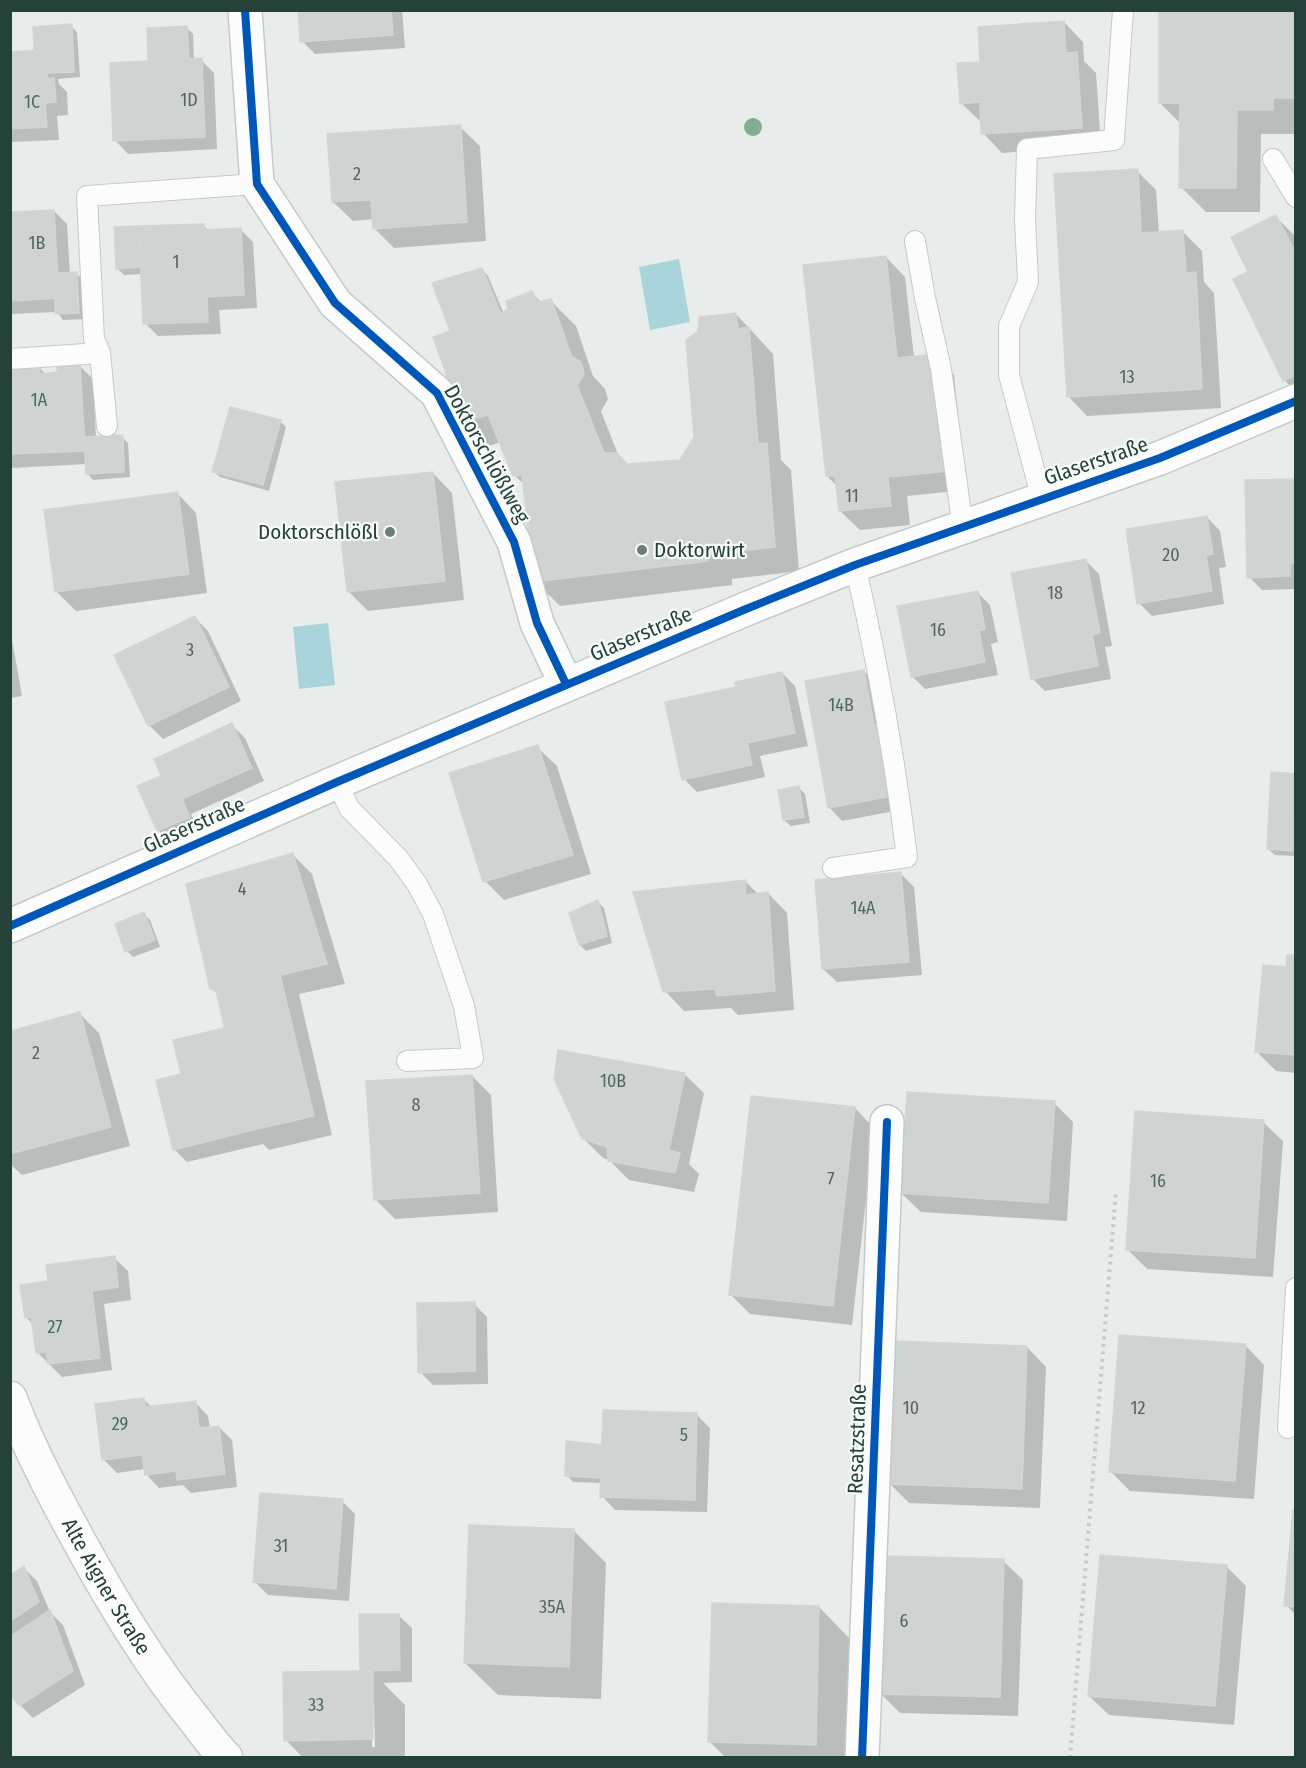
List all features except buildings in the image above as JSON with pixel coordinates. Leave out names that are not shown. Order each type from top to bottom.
[{"type":"street","name":"Doktorschlößlweg","points":[[246,10],[257,184],[334,303],[437,393],[514,542],[537,623],[566,684]]},
{"type":"street","name":"Glaserstraße","points":[[10,926],[566,684],[855,565],[1160,458],[1296,401]]},
{"type":"street","name":"Resatzstraße","points":[[862,1758],[887,1122]]},
{"type":"street","name":"Alte Aigner Straße","points":[[10,1398],[58,1504],[104,1587],[147,1656],[226,1758]]},
{"type":"lane","points":[[1041,499],[1009,375],[1009,326],[1028,282],[1025,219],[1027,149],[1114,140],[1123,10]]},
{"type":"lane","points":[[1273,159],[1296,197]]},
{"type":"lane","points":[[108,426],[100,353],[94,339],[87,196],[257,184]]},
{"type":"lane","points":[[915,241],[941,369],[963,528]]},
{"type":"lane","points":[[10,359],[100,353]]},
{"type":"lane","points":[[833,868],[907,857],[882,704],[855,565]]},
{"type":"lane","points":[[337,782],[349,808],[398,858],[417,884],[433,914],[464,1006],[473,1058],[407,1061]]},
{"type":"lane","points":[[1288,1428],[1296,1288]]},
{"type":"path","points":[[1070,1758],[1116,1191]]},
{"type":"water","points":[[679,259],[690,322],[650,330],[639,267]]},
{"type":"water","points":[[328,623],[335,685],[299,689],[293,627]]},
{"type":"cycle path","points":[[245,10],[257,184],[335,303],[437,393],[514,542],[537,623],[566,684]]},
{"type":"cycle path","points":[[10,926],[337,782],[746,609],[855,565],[1160,458],[1296,401]]},
{"type":"cycle path","points":[[862,1758],[887,1122]]},
{"type":"place","name":"Doktorschlößl","points":[[390,532]]},
{"type":"place","name":"Doktorwirt","points":[[642,550]]}]
